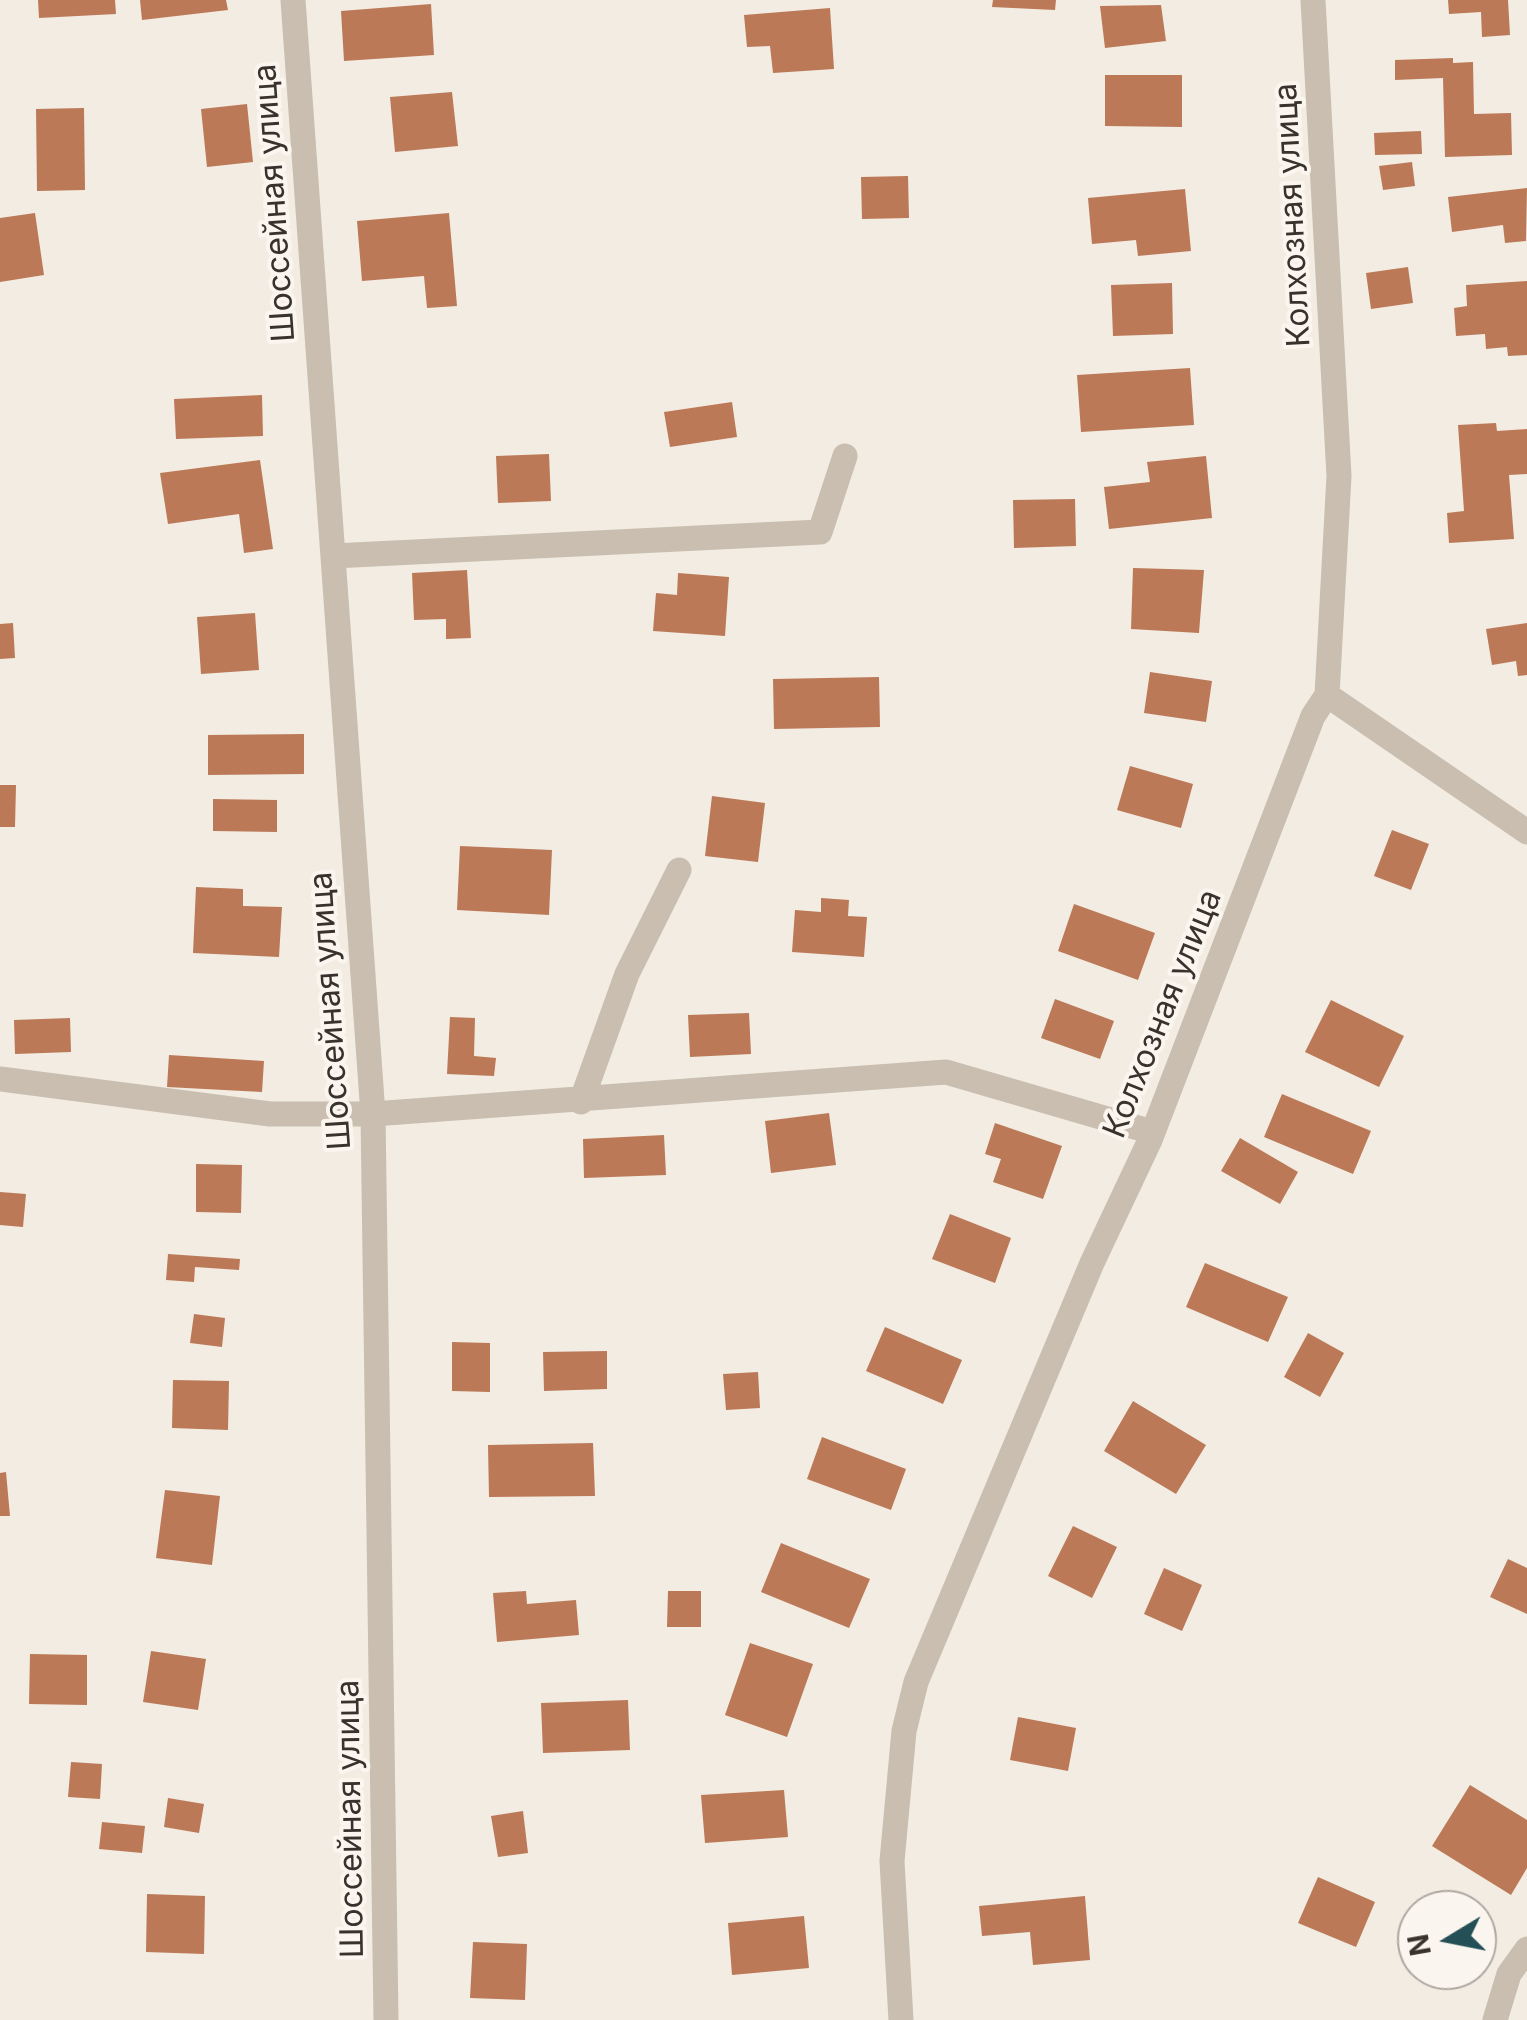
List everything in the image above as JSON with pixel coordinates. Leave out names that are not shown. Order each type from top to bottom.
[{"type":"street","name":"Шоссейная улица","points":[[294,0],[373,1114],[386,2020]]},
{"type":"street","name":"Колхозная улица","points":[[901,2020],[892,1862],[904,1730],[916,1682],[1152,1132],[1313,716],[1327,695],[1339,476],[1313,0]]},
{"type":"street","points":[[334,556],[820,532],[844,456]]},
{"type":"street","points":[[1327,695],[1527,832]]},
{"type":"street","points":[[581,1102],[627,974],[679,870]]},
{"type":"street","points":[[0,1079],[270,1114],[373,1114],[581,1102],[946,1072],[1152,1132]]},
{"type":"street","points":[[1496,2020],[1508,1974],[1527,1949]]},
{"type":"building","points":[[38,0],[115,0],[116,14],[39,18]]},
{"type":"building","points":[[140,0],[226,0],[228,10],[142,20]]},
{"type":"building","points":[[993,0],[1056,0],[1055,10],[992,7]]},
{"type":"building","points":[[1448,0],[1508,0],[1510,35],[1482,37],[1481,12],[1449,14]]},
{"type":"building","points":[[431,4],[434,55],[344,61],[341,11]]},
{"type":"building","points":[[1161,5],[1166,41],[1105,48],[1100,6]]},
{"type":"building","points":[[830,8],[834,69],[773,73],[770,46],[747,47],[744,15]]},
{"type":"building","points":[[1453,58],[1453,63],[1473,62],[1474,114],[1511,113],[1512,155],[1445,157],[1443,78],[1395,80],[1395,60]]},
{"type":"building","points":[[1105,75],[1182,75],[1182,127],[1105,126]]},
{"type":"building","points":[[452,92],[458,146],[395,152],[390,97]]},
{"type":"building","points":[[247,104],[253,162],[207,167],[201,109]]},
{"type":"building","points":[[84,108],[85,190],[37,191],[36,109]]},
{"type":"building","points":[[1421,131],[1422,154],[1375,155],[1374,133]]},
{"type":"building","points":[[1412,162],[1415,186],[1383,190],[1379,166]]},
{"type":"building","points":[[908,176],[909,218],[862,219],[861,177]]},
{"type":"building","points":[[1527,188],[1526,241],[1505,243],[1503,225],[1452,232],[1448,197]]},
{"type":"building","points":[[1185,189],[1191,251],[1138,256],[1136,240],[1092,244],[1088,198]]},
{"type":"building","points":[[35,213],[44,275],[0,282],[0,218]]},
{"type":"building","points":[[449,213],[457,306],[427,308],[424,276],[362,281],[357,221]]},
{"type":"building","points":[[1408,267],[1413,303],[1371,309],[1366,273]]},
{"type":"building","points":[[1527,281],[1527,355],[1508,356],[1507,347],[1486,349],[1485,334],[1456,336],[1454,308],[1467,306],[1466,285]]},
{"type":"building","points":[[1172,283],[1173,334],[1113,336],[1111,285]]},
{"type":"building","points":[[1190,368],[1194,425],[1081,432],[1077,375]]},
{"type":"building","points":[[262,395],[263,436],[176,439],[174,399]]},
{"type":"building","points":[[732,402],[737,437],[670,447],[664,412]]},
{"type":"building","points":[[1496,423],[1497,431],[1527,429],[1527,474],[1509,475],[1514,539],[1449,543],[1447,513],[1464,511],[1458,425]]},
{"type":"building","points":[[549,454],[551,501],[498,503],[496,456]]},
{"type":"building","points":[[1206,456],[1212,518],[1109,529],[1104,487],[1150,482],[1147,462]]},
{"type":"building","points":[[260,460],[273,549],[244,553],[239,514],[168,524],[160,473]]},
{"type":"building","points":[[1075,499],[1076,546],[1014,548],[1013,500]]},
{"type":"building","points":[[1133,568],[1204,570],[1199,633],[1131,629]]},
{"type":"building","points":[[467,570],[471,638],[446,639],[446,619],[414,620],[412,573]]},
{"type":"building","points":[[678,573],[729,577],[725,636],[653,631],[656,593],[677,595]]},
{"type":"building","points":[[255,613],[259,670],[201,674],[197,617]]},
{"type":"building","points":[[13,623],[15,658],[0,659],[0,624]]},
{"type":"building","points":[[1527,623],[1527,675],[1518,676],[1516,661],[1492,665],[1486,629]]},
{"type":"building","points":[[1150,672],[1212,681],[1206,722],[1144,713]]},
{"type":"building","points":[[879,677],[880,727],[774,729],[773,679]]},
{"type":"building","points":[[304,734],[304,774],[208,775],[208,735]]},
{"type":"building","points":[[1130,766],[1193,784],[1181,828],[1117,810]]},
{"type":"building","points":[[0,785],[16,785],[15,827],[0,827]]},
{"type":"building","points":[[712,796],[765,803],[758,862],[705,856]]},
{"type":"building","points":[[213,799],[277,800],[277,832],[213,831]]},
{"type":"building","points":[[1392,830],[1429,844],[1411,890],[1374,876]]},
{"type":"building","points":[[460,846],[552,850],[549,915],[457,910]]},
{"type":"building","points":[[196,887],[243,889],[243,906],[282,907],[279,957],[193,953]]},
{"type":"building","points":[[821,898],[849,900],[848,916],[867,917],[864,957],[792,952],[795,910],[821,912]]},
{"type":"building","points":[[1074,904],[1155,933],[1138,980],[1058,951]]},
{"type":"building","points":[[1055,999],[1114,1021],[1100,1059],[1041,1038]]},
{"type":"building","points":[[1331,1000],[1404,1036],[1379,1087],[1305,1052]]},
{"type":"building","points":[[749,1013],[751,1054],[690,1057],[688,1015]]},
{"type":"building","points":[[450,1017],[475,1018],[474,1056],[496,1058],[494,1076],[447,1074]]},
{"type":"building","points":[[70,1018],[71,1052],[15,1054],[14,1020]]},
{"type":"building","points":[[169,1055],[264,1061],[262,1092],[167,1087]]},
{"type":"building","points":[[1282,1094],[1371,1131],[1353,1174],[1264,1137]]},
{"type":"building","points":[[829,1113],[836,1165],[771,1173],[765,1121]]},
{"type":"building","points":[[995,1123],[1062,1146],[1043,1199],[993,1182],[1001,1159],[985,1154]]},
{"type":"building","points":[[664,1135],[666,1175],[584,1178],[583,1139]]},
{"type":"building","points":[[1240,1138],[1298,1172],[1280,1204],[1221,1171]]},
{"type":"building","points":[[196,1164],[242,1165],[241,1213],[196,1212]]},
{"type":"building","points":[[0,1192],[26,1194],[23,1227],[0,1225]]},
{"type":"building","points":[[950,1214],[1011,1238],[995,1283],[932,1259]]},
{"type":"building","points":[[168,1254],[240,1259],[239,1270],[195,1267],[194,1282],[166,1280]]},
{"type":"building","points":[[1205,1263],[1288,1297],[1268,1342],[1186,1307]]},
{"type":"building","points":[[194,1314],[225,1318],[222,1347],[190,1343]]},
{"type":"building","points":[[885,1327],[962,1360],[943,1404],[866,1371]]},
{"type":"building","points":[[1308,1333],[1344,1353],[1320,1397],[1284,1377]]},
{"type":"building","points":[[452,1342],[490,1343],[490,1392],[452,1391]]},
{"type":"building","points":[[607,1351],[607,1389],[544,1391],[543,1352]]},
{"type":"building","points":[[758,1372],[760,1408],[726,1410],[723,1374]]},
{"type":"building","points":[[173,1380],[229,1381],[228,1430],[172,1428]]},
{"type":"building","points":[[1133,1401],[1206,1445],[1176,1494],[1104,1451]]},
{"type":"building","points":[[822,1437],[906,1469],[891,1510],[807,1479]]},
{"type":"building","points":[[593,1443],[595,1496],[489,1497],[488,1445]]},
{"type":"building","points":[[6,1472],[10,1516],[0,1516],[0,1473]]},
{"type":"building","points":[[165,1490],[220,1496],[212,1565],[156,1558]]},
{"type":"building","points":[[1073,1526],[1117,1547],[1092,1598],[1048,1576]]},
{"type":"building","points":[[781,1543],[870,1579],[849,1628],[761,1592]]},
{"type":"building","points":[[1508,1559],[1527,1568],[1527,1614],[1490,1597]]},
{"type":"building","points":[[1164,1568],[1202,1585],[1182,1631],[1144,1614]]},
{"type":"building","points":[[526,1591],[527,1604],[576,1600],[579,1635],[497,1642],[493,1593]]},
{"type":"building","points":[[668,1591],[701,1591],[701,1627],[667,1627]]},
{"type":"building","points":[[750,1643],[813,1664],[787,1737],[725,1715]]},
{"type":"building","points":[[151,1651],[206,1659],[198,1710],[143,1702]]},
{"type":"building","points":[[30,1654],[87,1655],[87,1705],[29,1704]]},
{"type":"building","points":[[628,1700],[630,1750],[543,1753],[541,1703]]},
{"type":"building","points":[[1018,1717],[1076,1728],[1068,1771],[1010,1760]]},
{"type":"building","points":[[71,1762],[102,1764],[100,1799],[68,1797]]},
{"type":"building","points":[[1470,1785],[1527,1820],[1527,1868],[1511,1895],[1432,1846]]},
{"type":"building","points":[[784,1790],[788,1837],[705,1843],[701,1795]]},
{"type":"building","points":[[168,1798],[204,1804],[199,1833],[164,1827]]},
{"type":"building","points":[[523,1811],[528,1853],[498,1857],[491,1816]]},
{"type":"building","points":[[102,1822],[145,1826],[142,1853],[99,1849]]},
{"type":"building","points":[[1318,1877],[1375,1902],[1356,1947],[1298,1923]]},
{"type":"building","points":[[147,1894],[205,1896],[204,1954],[146,1952]]},
{"type":"building","points":[[1085,1896],[1090,1960],[1033,1965],[1030,1932],[982,1936],[979,1906]]},
{"type":"building","points":[[804,1916],[809,1968],[732,1975],[728,1923]]},
{"type":"building","points":[[473,1942],[527,1944],[525,2000],[470,1998]]}]
